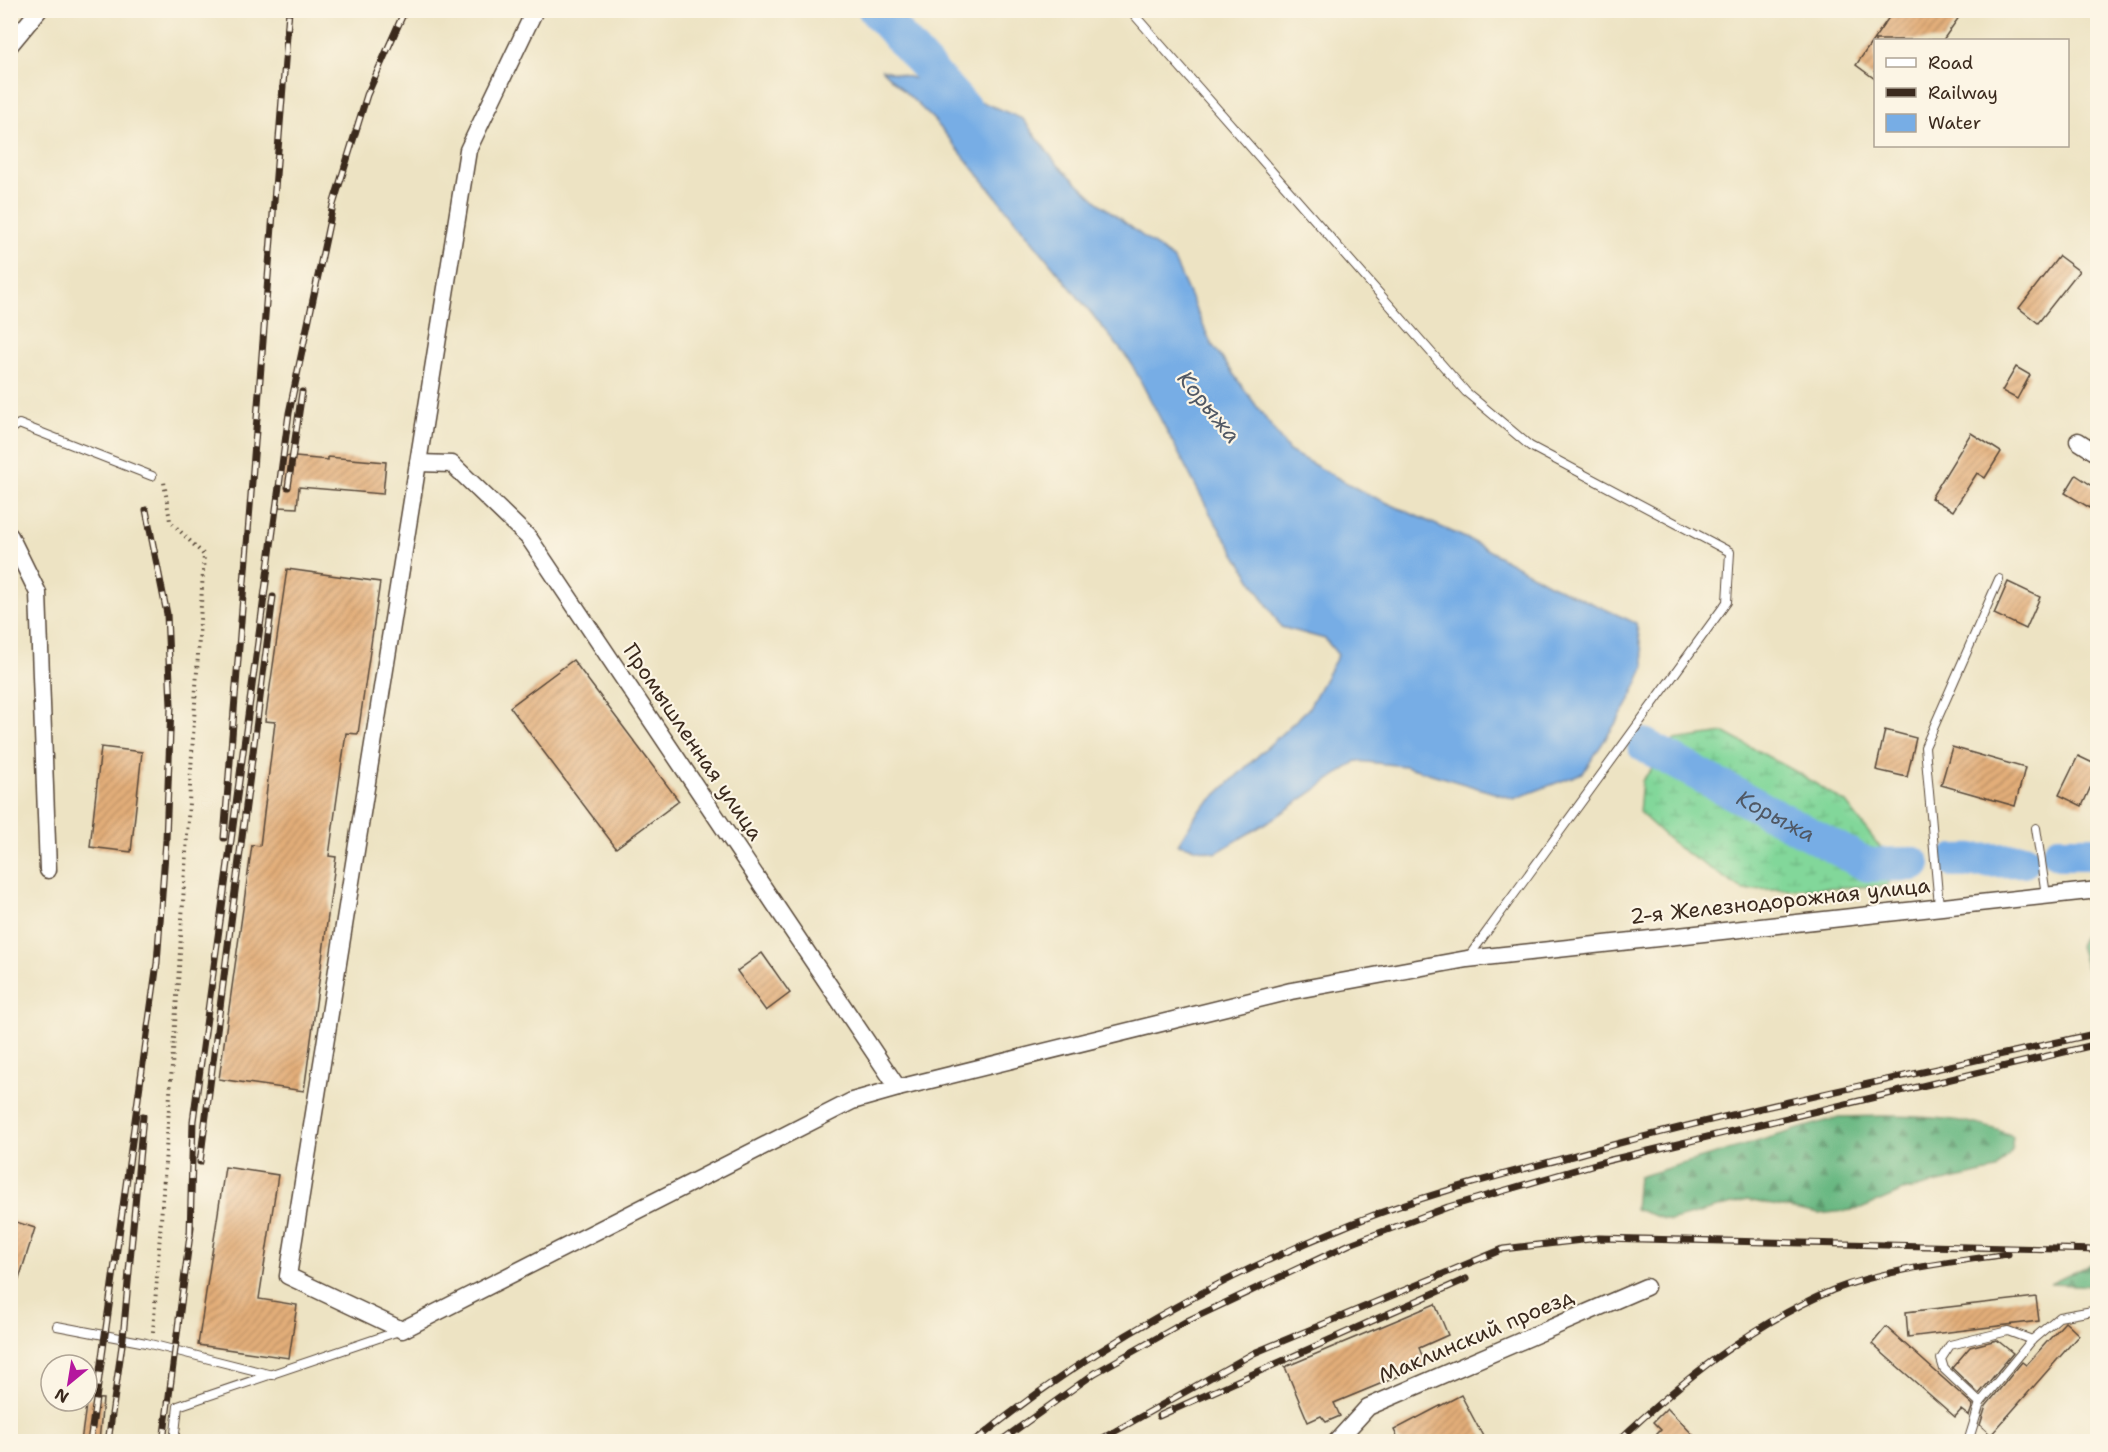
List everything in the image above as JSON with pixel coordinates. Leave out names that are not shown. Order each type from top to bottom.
[{"type":"street","points":[[10,45],[39,10]]},
{"type":"street","points":[[402,1330],[288,1276],[468,150],[535,10]]},
{"type":"street","points":[[2078,441],[2097,454]]},
{"type":"street","name":"Промышленная улица","points":[[418,462],[452,464],[529,538],[898,1088]]},
{"type":"street","points":[[10,536],[38,593],[48,870]]},
{"type":"street","name":"2-я Железнодорожная улица","points":[[402,1330],[852,1101],[898,1088],[1291,991],[1467,959],[2097,890]]},
{"type":"street","name":"Маклинский проезд","points":[[1335,1442],[1368,1407],[1646,1287]]},
{"type":"lane","points":[[1130,10],[1466,392],[1530,446],[1730,552],[1727,602],[1467,959]]},
{"type":"lane","points":[[10,429],[19,424],[152,476]]},
{"type":"lane","points":[[1939,906],[1925,747],[1999,579]]},
{"type":"lane","points":[[2036,828],[2046,895]]},
{"type":"lane","points":[[1968,1442],[1980,1403],[2032,1340],[2059,1317],[2097,1310]]},
{"type":"lane","points":[[57,1326],[152,1344],[273,1375]]},
{"type":"lane","points":[[174,1442],[178,1406],[402,1330]]},
{"type":"lane","points":[[1980,1403],[1944,1369],[1941,1359],[1950,1345],[2008,1331],[2032,1340]]},
{"type":"path","points":[[152,1344],[178,980],[204,555],[170,521],[164,477]]},
{"type":"green space","points":[[1725,733],[1800,774],[1846,803],[1893,864],[1887,886],[1743,890],[1677,847],[1639,812],[1642,781],[1674,740]]},
{"type":"green space","points":[[2097,914],[2097,978],[2090,979],[2079,946],[2093,915]]},
{"type":"green space","points":[[1839,1117],[1936,1118],[1983,1125],[2013,1136],[2011,1152],[1996,1170],[1903,1191],[1861,1209],[1819,1214],[1747,1200],[1670,1221],[1635,1209],[1638,1177]]},
{"type":"green space","points":[[2093,1263],[2097,1264],[2097,1286],[2050,1284]]},
{"type":"water","points":[[881,69],[951,89],[1023,119],[1056,163],[1098,202],[1174,260],[1211,343],[1289,451],[1363,492],[1470,540],[1549,584],[1636,623],[1645,666],[1627,706],[1583,773],[1514,799],[1405,766],[1357,761],[1276,817],[1216,853],[1178,844],[1198,812],[1308,709],[1338,655],[1325,639],[1281,627],[1212,517],[1130,361],[934,120]]},
{"type":"building","points":[[1894,10],[1964,10],[1944,39],[1874,39],[1874,78],[1856,65]]},
{"type":"building","points":[[2059,256],[2079,271],[2038,323],[2019,308]]},
{"type":"building","points":[[2016,367],[2030,375],[2017,399],[2002,391]]},
{"type":"building","points":[[1971,433],[2001,452],[1985,478],[1977,473],[1953,511],[1931,498]]},
{"type":"building","points":[[284,456],[386,462],[383,494],[299,487],[297,508],[279,507]]},
{"type":"building","points":[[2076,475],[2097,489],[2097,496],[2090,508],[2065,493]]},
{"type":"building","points":[[287,569],[380,582],[358,734],[346,733],[329,856],[336,857],[304,1091],[219,1079],[252,845],[260,846],[275,722],[265,721]]},
{"type":"building","points":[[2008,582],[2040,597],[2026,629],[1994,614]]},
{"type":"building","points":[[573,660],[679,801],[616,848],[510,707]]},
{"type":"building","points":[[1885,730],[1916,738],[1907,777],[1876,770]]},
{"type":"building","points":[[101,747],[142,752],[131,852],[90,847]]},
{"type":"building","points":[[1952,747],[2025,768],[2015,806],[1941,785]]},
{"type":"building","points":[[2078,756],[2097,765],[2097,773],[2082,806],[2059,795]]},
{"type":"building","points":[[762,953],[790,993],[766,1011],[737,971]]},
{"type":"building","points":[[225,1167],[278,1175],[259,1299],[297,1305],[289,1358],[198,1345]]},
{"type":"building","points":[[10,1220],[35,1228],[14,1295],[10,1295]]},
{"type":"building","points":[[2036,1297],[2039,1321],[1908,1337],[1906,1312]]},
{"type":"building","points":[[1435,1304],[1448,1335],[1419,1348],[1426,1365],[1334,1403],[1340,1416],[1326,1422],[1321,1416],[1308,1422],[1285,1367]]},
{"type":"building","points":[[2065,1322],[2079,1335],[1991,1435],[1980,1425],[1986,1406],[2022,1362],[2026,1365]]},
{"type":"building","points":[[1886,1327],[1973,1405],[1969,1416],[1961,1410],[1955,1417],[1872,1344]]},
{"type":"building","points":[[1997,1340],[2013,1353],[1979,1394],[1952,1368],[1970,1347]]},
{"type":"building","points":[[1461,1395],[1486,1442],[1400,1442],[1394,1430]]},
{"type":"building","points":[[99,1399],[103,1399],[99,1442],[81,1442],[85,1413],[99,1413]]},
{"type":"building","points":[[1667,1408],[1700,1442],[1649,1442],[1661,1430],[1653,1422]]},
{"type":"waterway","name":"Корыжа","points":[[875,10],[976,121]]},
{"type":"waterway","name":"Корыжа","points":[[1644,745],[1868,865],[1914,864]]},
{"type":"waterway","name":"Корыжа","points":[[2059,853],[2098,853]]},
{"type":"waterway","name":"Корыжа","points":[[1954,861],[2024,860]]},
{"type":"railway","points":[[224,838],[289,10]]},
{"type":"railway","points":[[190,1235],[193,1121],[289,413],[333,205],[367,95],[405,10]]},
{"type":"railway","points":[[288,487],[302,392]]},
{"type":"railway","points":[[90,1442],[157,963],[166,840],[171,706],[167,614],[146,510]]},
{"type":"railway","points":[[200,1162],[273,597]]},
{"type":"railway","points":[[974,1442],[1062,1376],[1154,1319],[1251,1268],[1378,1214],[1488,1179],[1702,1122],[2098,1033]]},
{"type":"railway","points":[[999,1442],[1095,1373],[1187,1321],[1350,1244],[1448,1207],[1602,1162],[2098,1044]]},
{"type":"railway","points":[[108,1442],[123,1338],[143,1116]]},
{"type":"railway","points":[[163,1442],[191,1227]]},
{"type":"railway","points":[[1096,1442],[1254,1353],[1503,1249],[1599,1238],[2098,1250]]},
{"type":"railway","points":[[1617,1442],[1666,1397],[1718,1356],[1745,1337],[1803,1304],[1833,1290],[1875,1277],[1919,1267],[2008,1254]]},
{"type":"railway","points":[[1159,1416],[1466,1279]]}]
